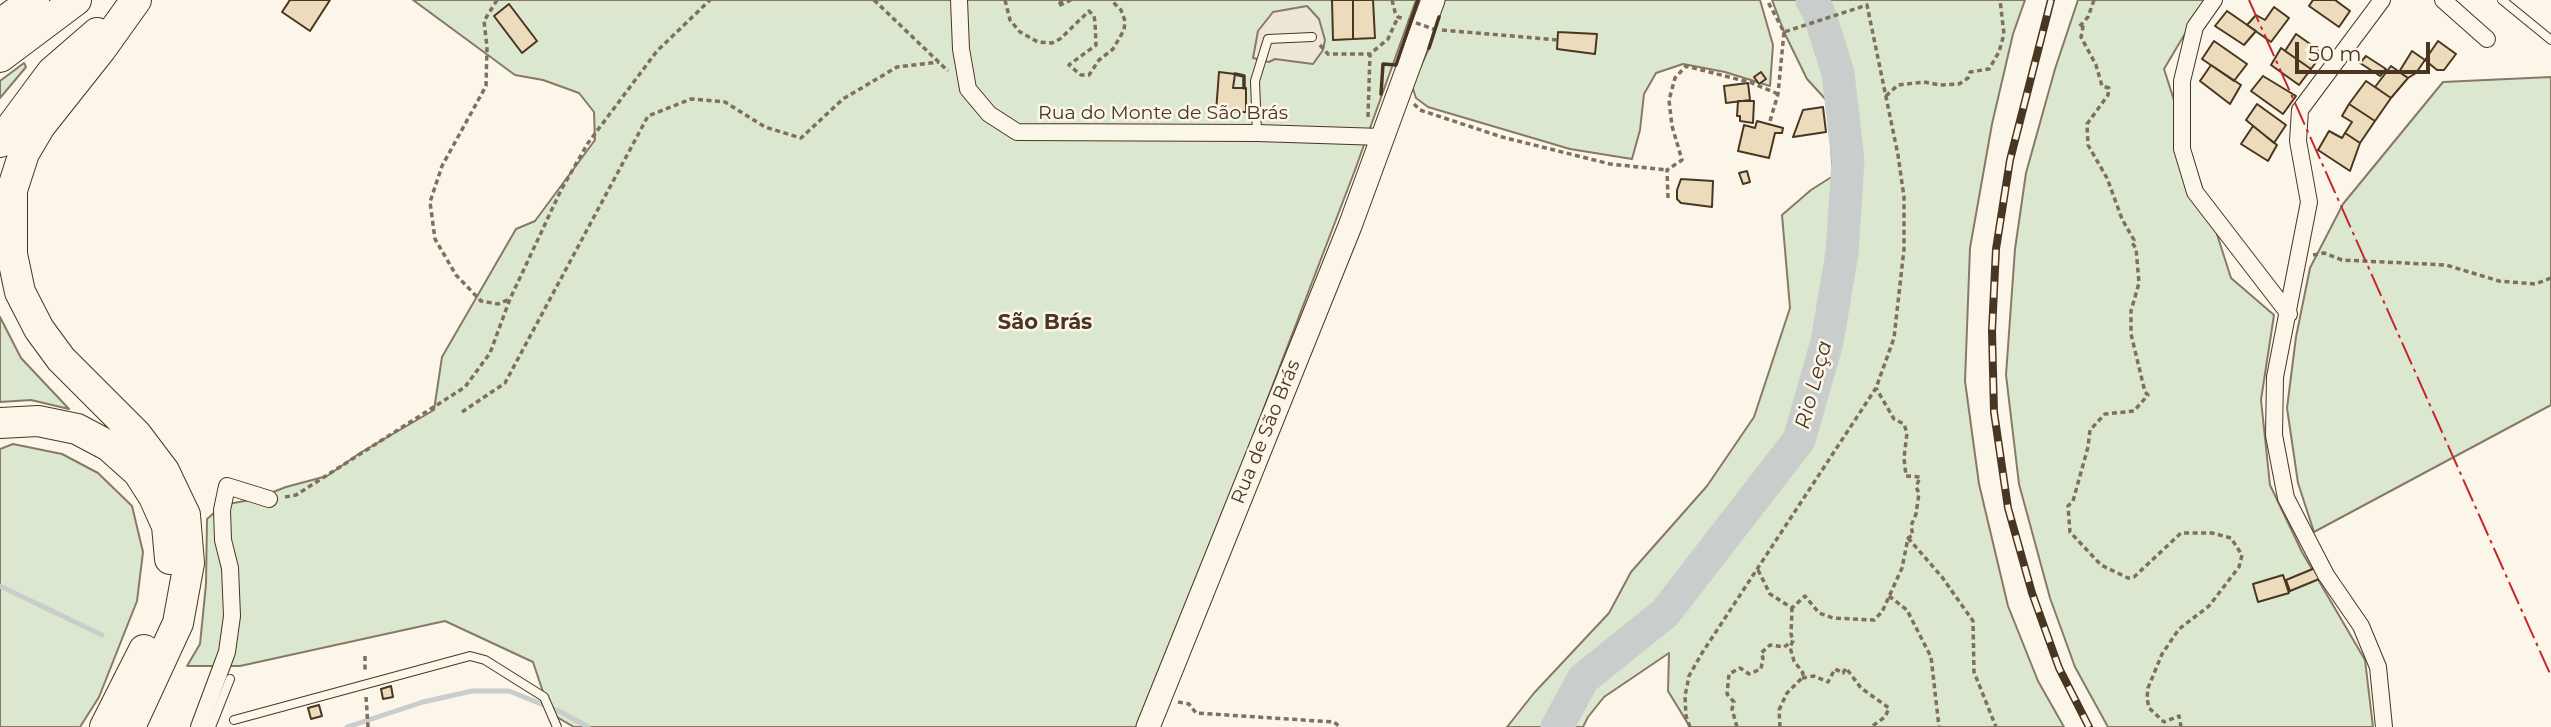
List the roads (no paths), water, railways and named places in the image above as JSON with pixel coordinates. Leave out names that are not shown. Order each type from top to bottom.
[{"type":"highway","points":[[0,24],[34,0]]},
{"type":"highway","points":[[0,57],[76,0]]},
{"type":"highway","points":[[0,142],[52,72],[135,0]]},
{"type":"highway","points":[[130,727],[178,623],[189,563],[185,515],[164,471],[136,434],[61,359],[39,329],[20,292],[12,254],[12,190],[24,153],[40,126],[102,50],[135,0]]},
{"type":"highway","points":[[0,423],[38,421],[77,429],[109,446],[138,472],[154,497],[167,526],[171,570],[159,621],[105,727]]},
{"type":"main road","name":"Rua de São Brás","points":[[1148,727],[1350,226],[1433,0]]},
{"type":"street","name":"Rua do Monte de São Brás","points":[[959,0],[961,49],[968,89],[989,114],[1017,132],[1382,137]]},
{"type":"street","points":[[2214,0],[2195,27],[2182,81],[2182,149],[2195,192],[2289,314]]},
{"type":"street","points":[[2382,0],[2300,110],[2298,141],[2309,202],[2275,377],[2274,435],[2286,498],[2326,575],[2361,626],[2378,667],[2384,727]]},
{"type":"street","points":[[2443,0],[2487,39]]},
{"type":"street","points":[[199,727],[227,652],[232,617],[230,568],[223,540],[227,486],[269,499]]},
{"type":"lane","points":[[2502,0],[2551,40]]},
{"type":"lane","points":[[1257,134],[1255,81],[1268,39],[1312,37]]},
{"type":"lane","points":[[234,720],[470,656],[485,660],[544,697],[557,727]]},
{"type":"lane","points":[[211,727],[230,679]]},
{"type":"waterway","name":"Rio Leça","points":[[1557,727],[1583,679],[1665,613],[1799,440],[1827,342],[1842,253],[1848,161],[1838,73],[1819,13],[1812,0]]},
{"type":"waterway","points":[[0,586],[102,635]]},
{"type":"waterway","points":[[347,727],[423,702],[472,691],[509,691],[561,712],[588,727]]},
{"type":"railway","points":[[2051,0],[2010,160],[1996,249],[1992,331],[1994,412],[2008,508],[2032,593],[2059,668],[2089,727]]},
{"type":"district","name":"São Brás","points":[[1045,323]]}]
